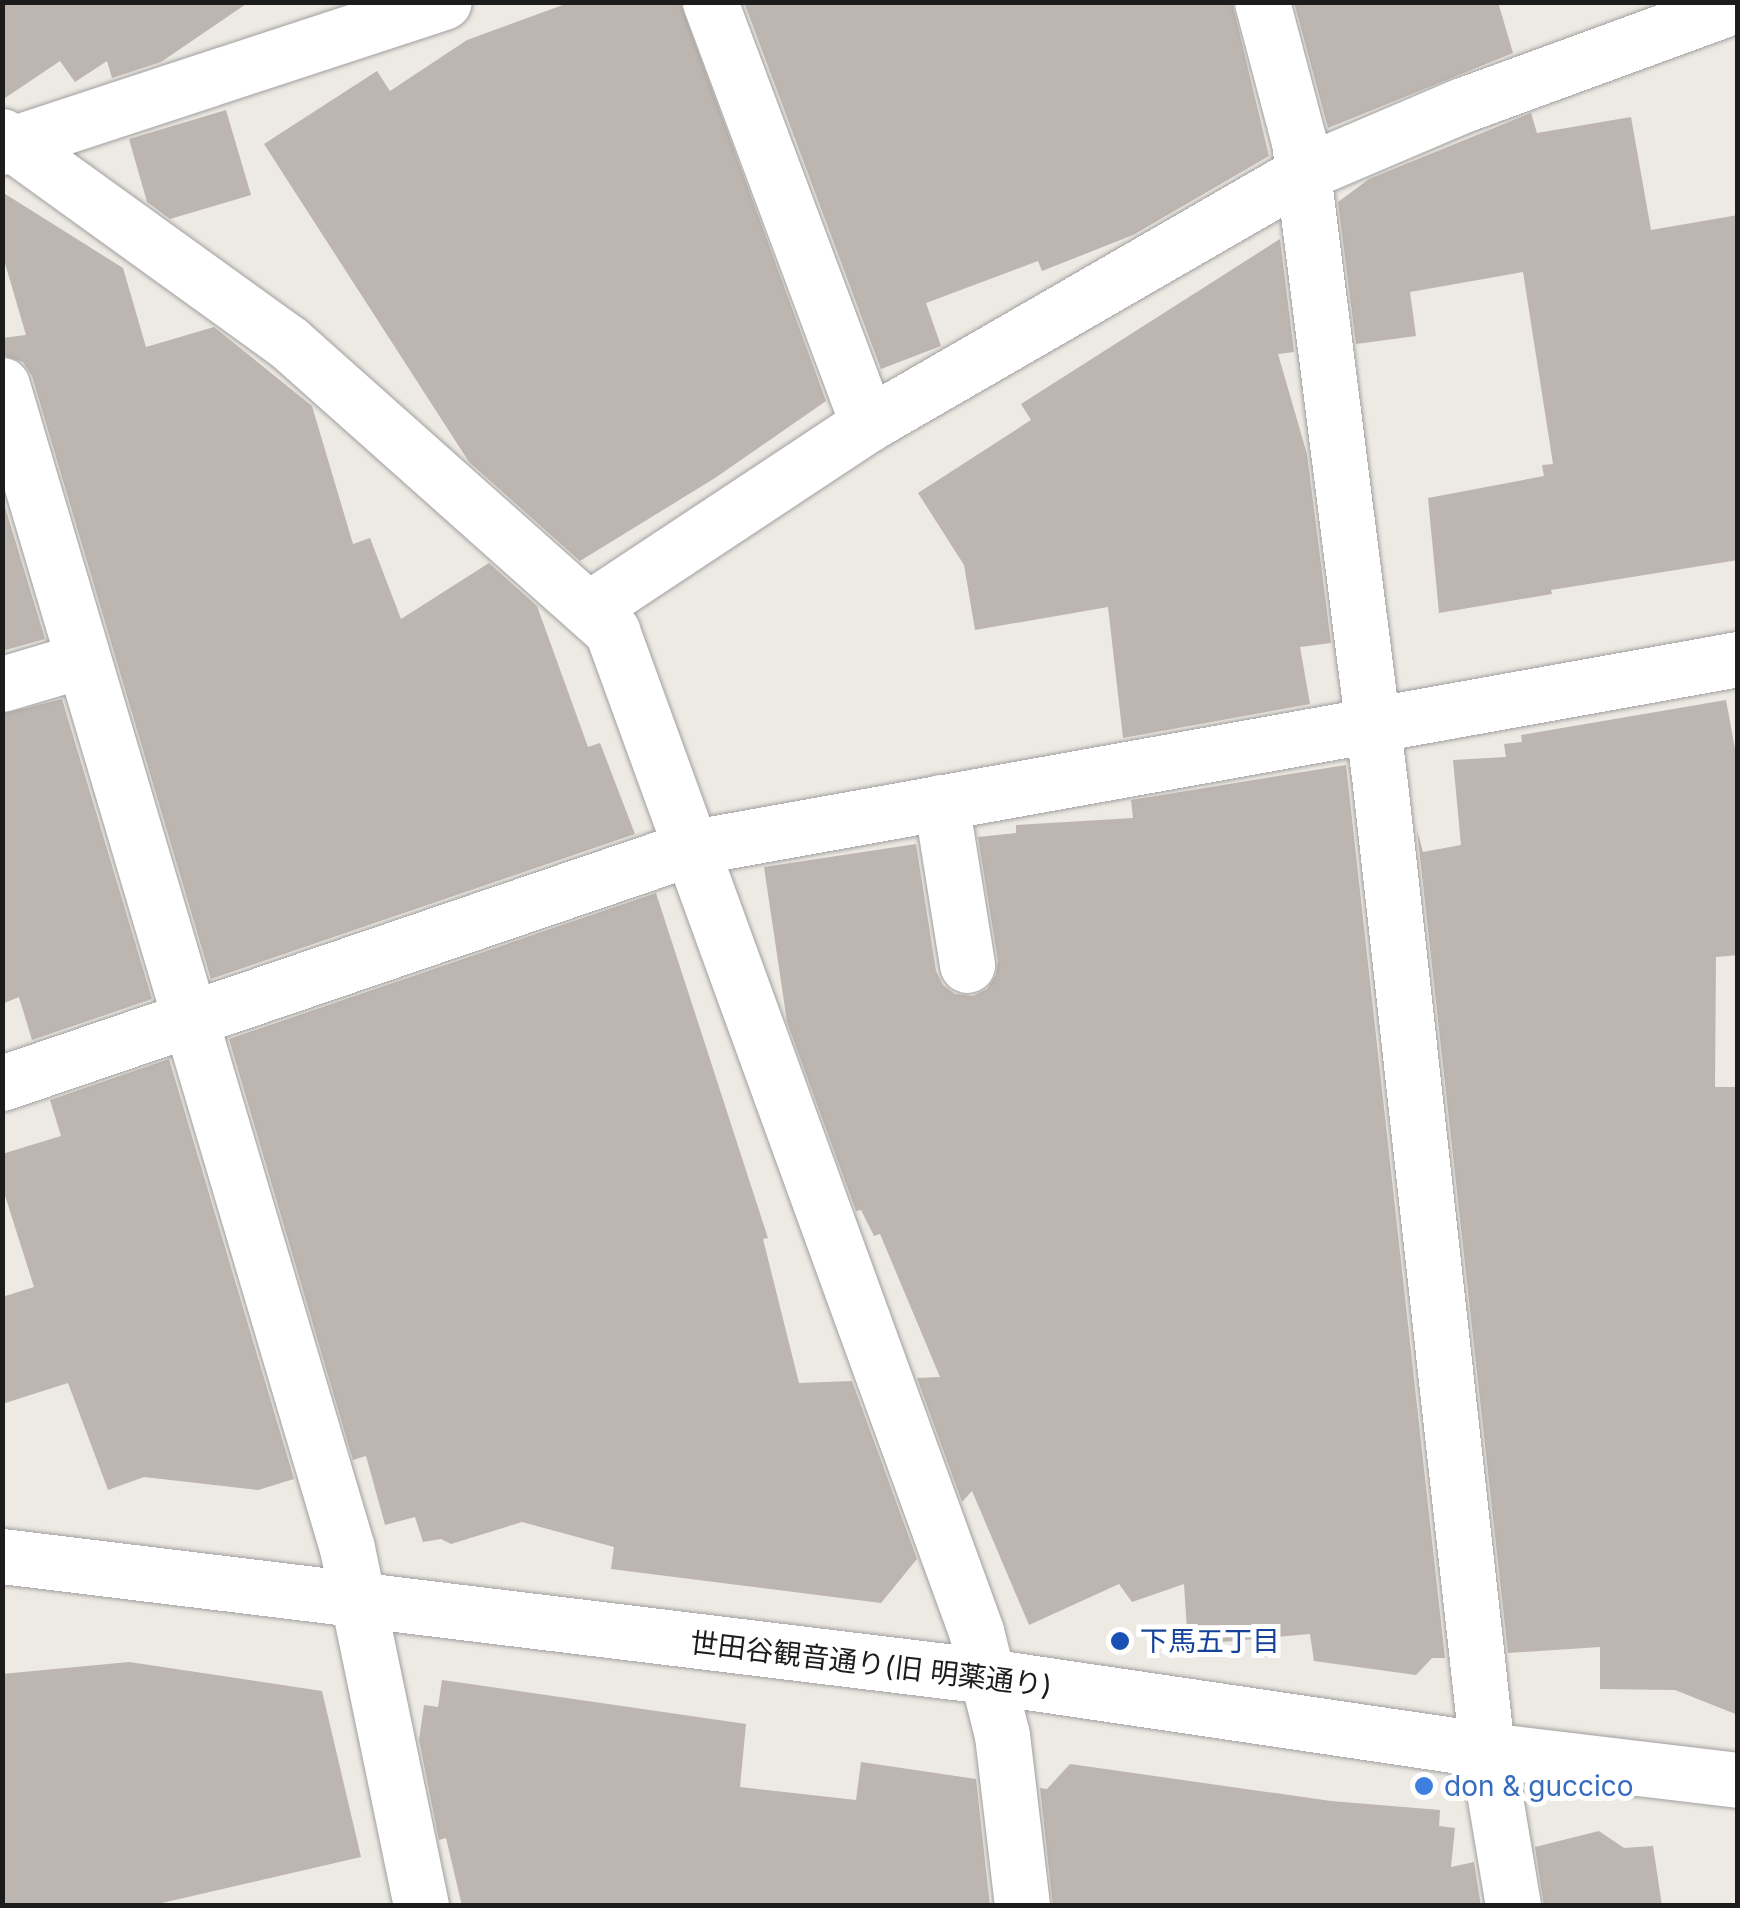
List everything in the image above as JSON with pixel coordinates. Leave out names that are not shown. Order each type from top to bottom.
[{"type":"street","points":[[6,142],[343,18],[444,2]]},
{"type":"street","points":[[710,2],[868,424]]},
{"type":"street","points":[[1262,2],[1300,142],[1487,1750],[1513,1906]]},
{"type":"street","points":[[590,608],[868,424],[1303,173],[1460,106],[1738,4]]},
{"type":"street","points":[[6,142],[288,343],[612,631],[694,847],[976,1631],[1002,1735],[1022,1906]]},
{"type":"street","points":[[2,385],[347,1548],[355,1602],[421,1906]]},
{"type":"street","points":[[2,1082],[694,847],[1738,659]]},
{"type":"street","points":[[2,684],[83,660]]},
{"type":"street","points":[[941,802],[967,965]]},
{"type":"street","name":"世田谷観音通り(旧 明薬通り)","points":[[2,1556],[986,1676],[1487,1750],[1738,1780]]},
{"type":"building","points":[[2,2],[249,2],[161,62],[112,78],[107,61],[75,82],[60,61],[2,100]]},
{"type":"building","points":[[571,2],[680,2],[826,401],[715,478],[580,561],[469,462],[264,144],[377,71],[390,91],[467,40]]},
{"type":"building","points":[[744,2],[1232,2],[1269,156],[1133,235],[1042,271],[1038,261],[926,303],[941,346],[881,369]]},
{"type":"building","points":[[1294,2],[1498,2],[1513,53],[1328,128]]},
{"type":"building","points":[[226,110],[251,195],[170,219],[147,202],[129,139]]},
{"type":"building","points":[[1531,113],[1537,133],[1631,117],[1651,230],[1738,215],[1738,560],[1551,590],[1552,594],[1439,613],[1428,498],[1544,476],[1542,465],[1553,464],[1523,272],[1410,292],[1416,336],[1356,344],[1338,202],[1369,179]]},
{"type":"building","points":[[2,192],[123,268],[146,347],[214,327],[312,406],[353,544],[370,538],[401,619],[489,563],[537,606],[588,747],[600,743],[635,834],[211,979],[32,376],[23,362],[2,355],[2,338],[26,335],[2,253]]},
{"type":"building","points":[[1280,239],[1294,352],[1278,354],[1307,454],[1331,643],[1300,647],[1310,704],[1123,738],[1108,607],[975,630],[964,565],[918,493],[1031,420],[1021,404]]},
{"type":"building","points":[[2,497],[45,639],[2,651]]},
{"type":"building","points":[[62,699],[152,999],[32,1040],[19,997],[2,1004],[2,714]]},
{"type":"building","points":[[1726,700],[1738,765],[1738,955],[1716,957],[1715,1087],[1738,1087],[1738,1715],[1675,1690],[1600,1689],[1600,1647],[1508,1653],[1417,830],[1423,852],[1461,845],[1453,760],[1506,757],[1504,744],[1522,742],[1521,735]]},
{"type":"building","points":[[1346,765],[1445,1658],[1432,1658],[1416,1675],[1314,1661],[1310,1634],[1188,1645],[1184,1584],[1132,1602],[1119,1584],[1029,1625],[972,1491],[962,1502],[917,1378],[940,1377],[880,1234],[874,1236],[861,1210],[856,1211],[787,1022],[764,867],[916,844],[936,971],[943,985],[955,994],[973,996],[987,989],[996,975],[998,961],[978,837],[1016,833],[1016,825],[1133,818],[1131,800]]},
{"type":"building","points":[[656,893],[768,1238],[763,1239],[799,1383],[852,1381],[917,1559],[881,1603],[611,1569],[614,1547],[522,1522],[451,1544],[441,1539],[423,1542],[415,1517],[385,1525],[366,1456],[353,1460],[229,1039]]},
{"type":"building","points":[[169,1059],[294,1479],[258,1490],[144,1477],[108,1490],[68,1383],[2,1404],[2,1297],[34,1287],[2,1186],[2,1154],[61,1136],[50,1100]]},
{"type":"building","points":[[129,1662],[322,1691],[361,1857],[149,1906],[2,1906],[2,1674]]},
{"type":"building","points":[[442,1680],[746,1724],[740,1787],[856,1800],[861,1762],[976,1779],[990,1906],[462,1906],[446,1838],[439,1840],[419,1740],[424,1705],[438,1707]]},
{"type":"building","points":[[1070,1764],[1331,1801],[1440,1810],[1439,1826],[1455,1828],[1451,1867],[1474,1862],[1481,1906],[1053,1906],[1040,1788],[1047,1789]]},
{"type":"building","points":[[1599,1831],[1624,1848],[1653,1846],[1662,1906],[1544,1906],[1535,1847]]},
{"type":"place","name":"下馬五丁目","points":[[1120,1641]]},
{"type":"place","name":"don & guccico","points":[[1424,1786]]}]
